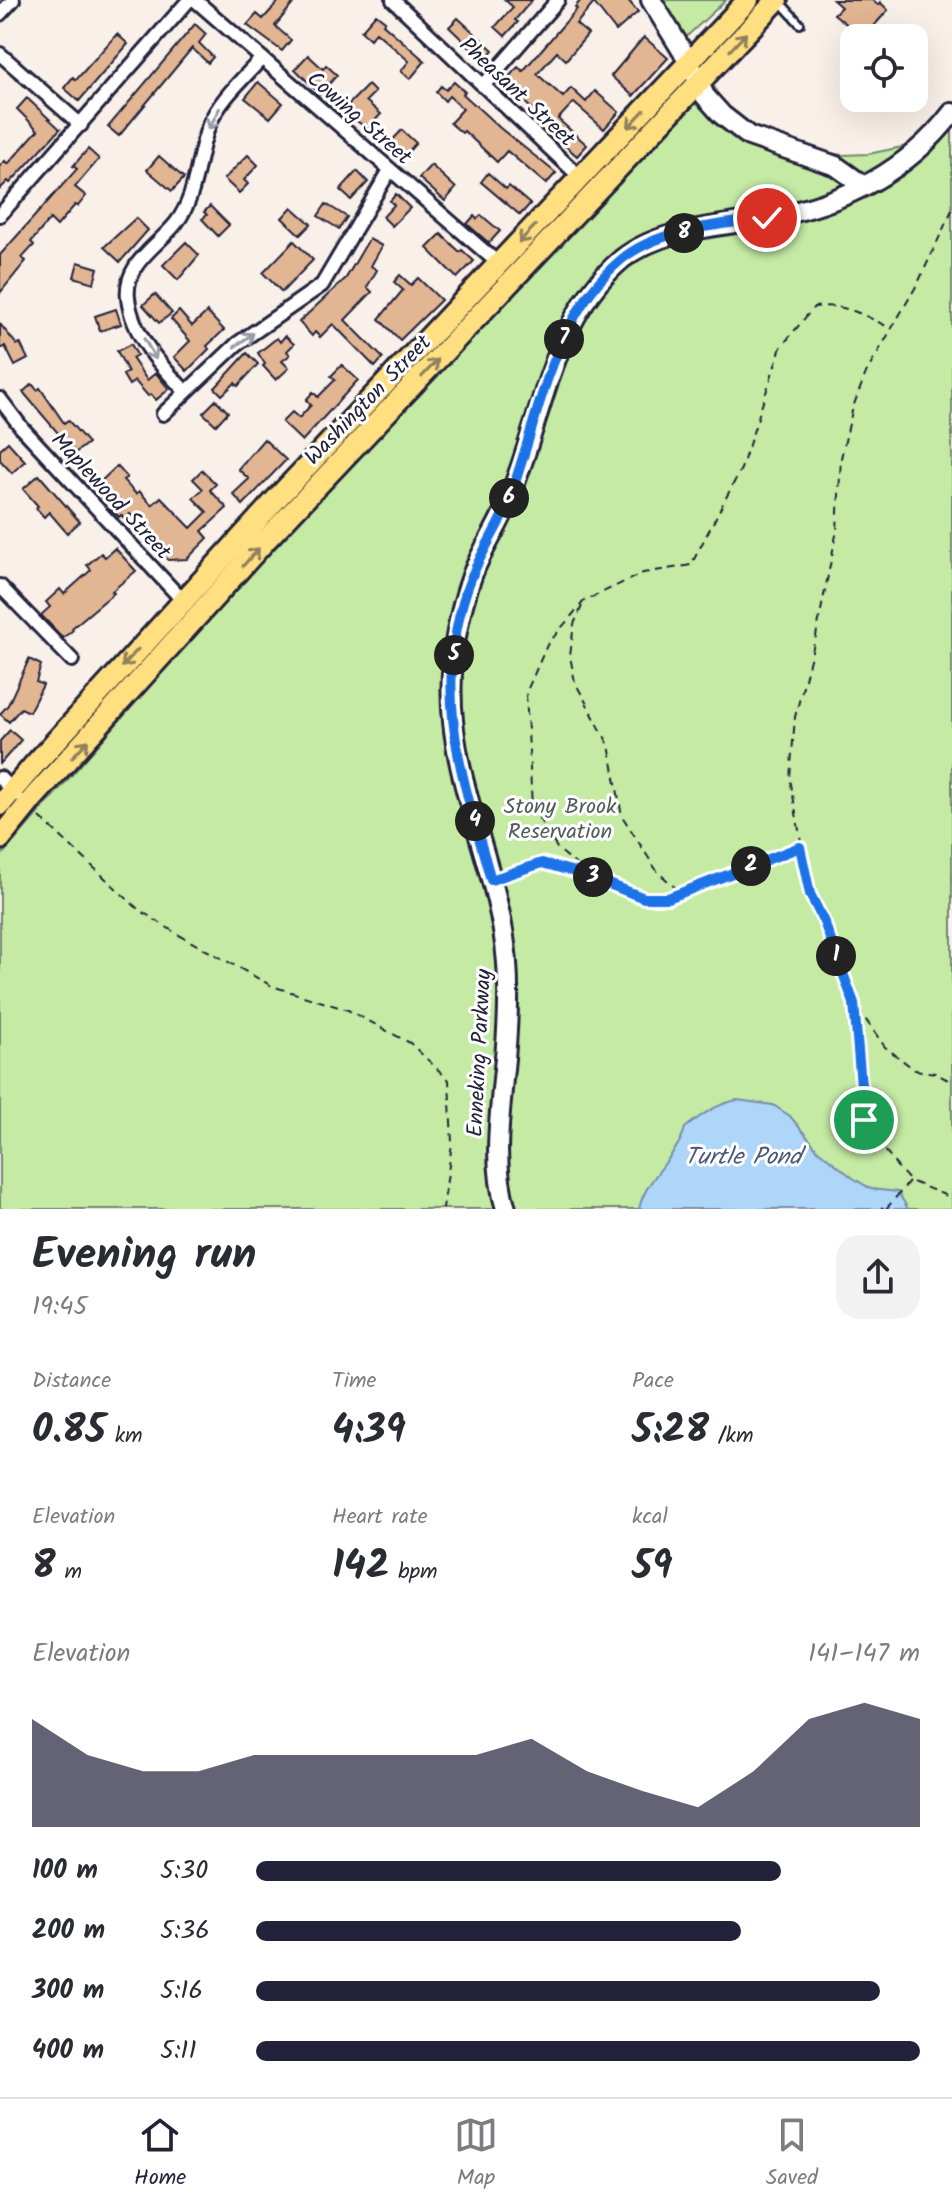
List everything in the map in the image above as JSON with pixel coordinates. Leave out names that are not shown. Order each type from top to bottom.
[{"type":"main road","points":[[651,0],[689,62],[705,96],[722,115],[749,136],[836,166],[864,186]]},
{"type":"main road","name":"Washington Street","points":[[0,839],[30,809],[280,495],[748,0]]},
{"type":"main road","name":"Washington Street","points":[[4,791],[265,541],[778,0]]},
{"type":"main road","name":"Enneking Parkway","points":[[506,1209],[499,1177],[498,1144],[506,1052],[507,961],[491,880],[460,765],[453,720],[452,666],[461,611],[474,570],[504,512],[547,382],[584,302],[624,258],[649,243],[705,228],[821,206],[899,166],[936,133],[952,113]]},
{"type":"street","points":[[0,14],[13,0]]},
{"type":"street","points":[[0,215],[189,0]]},
{"type":"street","name":"Cowing Street","points":[[195,0],[499,264]]},
{"type":"street","name":"Pheasant Street","points":[[393,0],[581,178]]},
{"type":"street","points":[[483,86],[558,0]]},
{"type":"street","points":[[0,54],[81,125]]},
{"type":"street","points":[[185,391],[156,360],[137,326],[128,298],[129,284],[146,253],[177,223],[187,204],[210,124],[224,99],[262,58]]},
{"type":"street","points":[[163,414],[237,344],[322,285],[390,170]]},
{"type":"street","name":"Maplewood Street","points":[[0,399],[22,428],[192,608]]},
{"type":"street","points":[[0,586],[72,660]]},
{"type":"street","points":[[4,791],[30,809]]},
{"type":"lane","points":[[778,0],[800,24]]},
{"type":"path","points":[[952,210],[918,283],[866,373],[857,395],[841,458],[837,530],[816,636],[795,717],[790,778],[810,894],[824,922],[854,1003],[885,1047],[915,1070],[935,1073],[952,1082]]},
{"type":"path","points":[[589,876],[557,848],[532,807],[526,693],[547,645],[584,601],[643,573],[691,565],[741,469],[781,347],[814,307],[831,305],[852,309],[891,329]]},
{"type":"path","points":[[584,601],[574,624],[570,656],[575,682],[609,745],[622,816],[657,871],[681,893]]},
{"type":"path","points":[[30,809],[138,909],[272,986],[348,1010],[410,1043],[449,1080],[452,1143],[443,1209]]},
{"type":"path","points":[[491,880],[542,863],[589,876],[644,898],[668,898],[800,847]]},
{"type":"path","points":[[854,1003],[864,1120],[910,1181],[952,1198]]},
{"type":"path","points":[[884,1208],[910,1181]]},
{"type":"green space","points":[[661,0],[726,0],[684,39]]},
{"type":"green space","name":"Stony Brook Reservation","points":[[713,83],[720,101],[748,127],[815,150],[842,155],[868,154],[917,144],[952,105],[952,1209],[0,1209],[0,857],[190,640],[409,399]]},
{"type":"water","name":"Turtle Pond","points":[[737,1100],[773,1105],[790,1116],[818,1150],[853,1178],[871,1189],[898,1192],[908,1209],[639,1209],[648,1187],[675,1149],[685,1128],[723,1104]]},
{"type":"building","points":[[280,0],[296,0],[275,26],[291,40],[282,51],[247,25],[257,14],[263,19]]},
{"type":"building","points":[[505,0],[532,0],[505,36],[495,27],[513,7]]},
{"type":"building","points":[[581,0],[628,0],[638,12],[616,31],[594,3],[576,24],[588,34],[566,60],[557,52],[537,74],[563,97],[571,88],[586,102],[595,91],[619,112],[604,129],[574,103],[571,105],[558,119],[587,145],[577,156],[553,135],[557,131],[503,83],[518,67],[523,71],[577,9],[575,7]]},
{"type":"building","points":[[833,0],[872,0],[878,5],[880,2],[888,10],[876,24],[846,24],[834,14],[841,7]]},
{"type":"building","points":[[376,14],[425,61],[410,79],[401,71],[409,61],[376,32],[370,39],[361,31]]},
{"type":"building","points":[[458,18],[493,50],[484,61],[449,27]]},
{"type":"building","points":[[195,24],[206,34],[199,43],[213,57],[208,63],[192,48],[119,136],[108,127]]},
{"type":"building","points":[[117,34],[128,44],[79,101],[64,88],[73,77],[76,80]]},
{"type":"building","points":[[644,37],[668,58],[633,96],[611,76]]},
{"type":"building","points":[[308,55],[323,69],[326,65],[337,75],[320,94],[295,69]]},
{"type":"building","points":[[258,82],[283,103],[270,118],[245,98]]},
{"type":"building","points":[[454,82],[500,128],[556,173],[546,184],[507,151],[497,162],[464,131],[462,133],[450,123],[463,109],[449,96],[445,101],[436,92],[441,86],[446,90]]},
{"type":"building","points":[[368,85],[375,92],[366,101],[381,114],[367,129],[343,110]]},
{"type":"building","points":[[27,98],[60,129],[10,183],[8,181],[0,189],[0,166],[5,161],[8,164],[38,130],[17,109]]},
{"type":"building","points":[[402,130],[416,143],[401,160],[386,147]]},
{"type":"building","points":[[88,149],[99,159],[75,187],[86,196],[57,226],[50,219],[31,242],[34,245],[22,258],[26,261],[0,293],[0,255],[77,169],[73,166]]},
{"type":"building","points":[[248,155],[258,165],[244,180],[248,184],[239,193],[224,179]]},
{"type":"building","points":[[159,156],[184,178],[172,191],[147,170]]},
{"type":"building","points":[[431,165],[456,188],[445,201],[419,178]]},
{"type":"building","points":[[357,171],[368,182],[351,200],[340,190]]},
{"type":"building","points":[[488,173],[530,204],[520,215],[481,182]]},
{"type":"building","points":[[396,194],[410,208],[392,226],[383,217],[394,205],[390,201]]},
{"type":"building","points":[[326,204],[347,217],[339,229],[318,216]]},
{"type":"building","points":[[210,206],[229,225],[218,236],[202,219]]},
{"type":"building","points":[[292,207],[311,224],[300,235],[282,218]]},
{"type":"building","points":[[481,215],[500,231],[489,243],[467,224],[474,216],[477,219]]},
{"type":"building","points":[[136,218],[148,230],[120,262],[104,247]]},
{"type":"building","points":[[441,234],[474,261],[457,278],[427,248]]},
{"type":"building","points":[[369,239],[382,246],[371,266],[377,270],[367,287],[372,292],[345,320],[383,358],[375,367],[333,324],[320,337],[315,332],[312,336],[299,322],[346,278]]},
{"type":"building","points":[[294,241],[313,260],[282,292],[263,273]]},
{"type":"building","points":[[186,242],[199,255],[178,280],[163,265]]},
{"type":"building","points":[[78,262],[98,268],[94,283],[74,277]]},
{"type":"building","points":[[400,275],[411,285],[418,278],[441,300],[400,340],[379,319],[403,290],[394,282]]},
{"type":"building","points":[[155,294],[172,313],[159,323],[143,305]]},
{"type":"building","points":[[116,309],[121,324],[100,331],[95,316]]},
{"type":"building","points":[[179,311],[192,326],[207,312],[224,330],[187,371],[174,357],[190,341],[171,319]]},
{"type":"building","points":[[0,324],[17,345],[20,343],[28,359],[15,366],[5,346],[0,349]]},
{"type":"building","points":[[285,336],[294,344],[287,351],[290,355],[282,361],[289,368],[276,380],[263,366],[265,364],[258,353],[277,338],[280,342]]},
{"type":"building","points":[[131,344],[137,355],[132,358],[147,380],[156,373],[169,389],[156,400],[151,394],[148,396],[135,381],[129,385],[123,375],[128,372],[117,351]]},
{"type":"building","points":[[247,353],[258,364],[238,386],[235,383],[222,395],[215,388]]},
{"type":"building","points":[[342,365],[358,380],[302,441],[282,422],[292,412],[299,418],[311,405],[306,400],[313,392],[318,397],[335,380],[331,376]]},
{"type":"building","points":[[32,384],[37,390],[40,388],[64,423],[68,420],[88,443],[75,453],[23,392]]},
{"type":"building","points":[[216,400],[228,412],[216,425],[203,413]]},
{"type":"building","points":[[264,439],[286,460],[243,505],[233,494],[249,479],[238,469]]},
{"type":"building","points":[[8,442],[25,461],[12,473],[0,460],[0,449]]},
{"type":"building","points":[[117,466],[127,477],[123,480],[136,494],[139,491],[152,505],[161,497],[191,528],[207,512],[193,498],[203,489],[193,479],[202,470],[216,484],[210,490],[227,508],[202,531],[208,538],[187,559],[168,560],[163,555],[166,552],[130,514],[125,519],[111,509],[117,504],[98,484]]},
{"type":"building","points":[[39,475],[80,522],[67,533],[49,512],[44,517],[23,489]]},
{"type":"building","points":[[115,548],[136,571],[63,638],[41,615],[50,607],[46,602],[60,589],[64,594],[91,570],[87,565],[101,553],[105,557]]},
{"type":"building","points":[[29,659],[41,665],[36,682],[43,685],[29,712],[21,708],[9,722],[0,714],[8,705]]},
{"type":"building","points":[[10,730],[21,740],[0,764],[0,741]]},
{"type":"route","points":[[767,218],[717,225],[649,243],[624,258],[601,279],[584,302],[547,382],[504,512],[474,570],[461,611],[452,666],[453,720],[460,765],[491,880],[542,863],[589,876],[644,898],[668,898],[800,847],[810,894],[824,922],[854,1003],[864,1120]]}]
